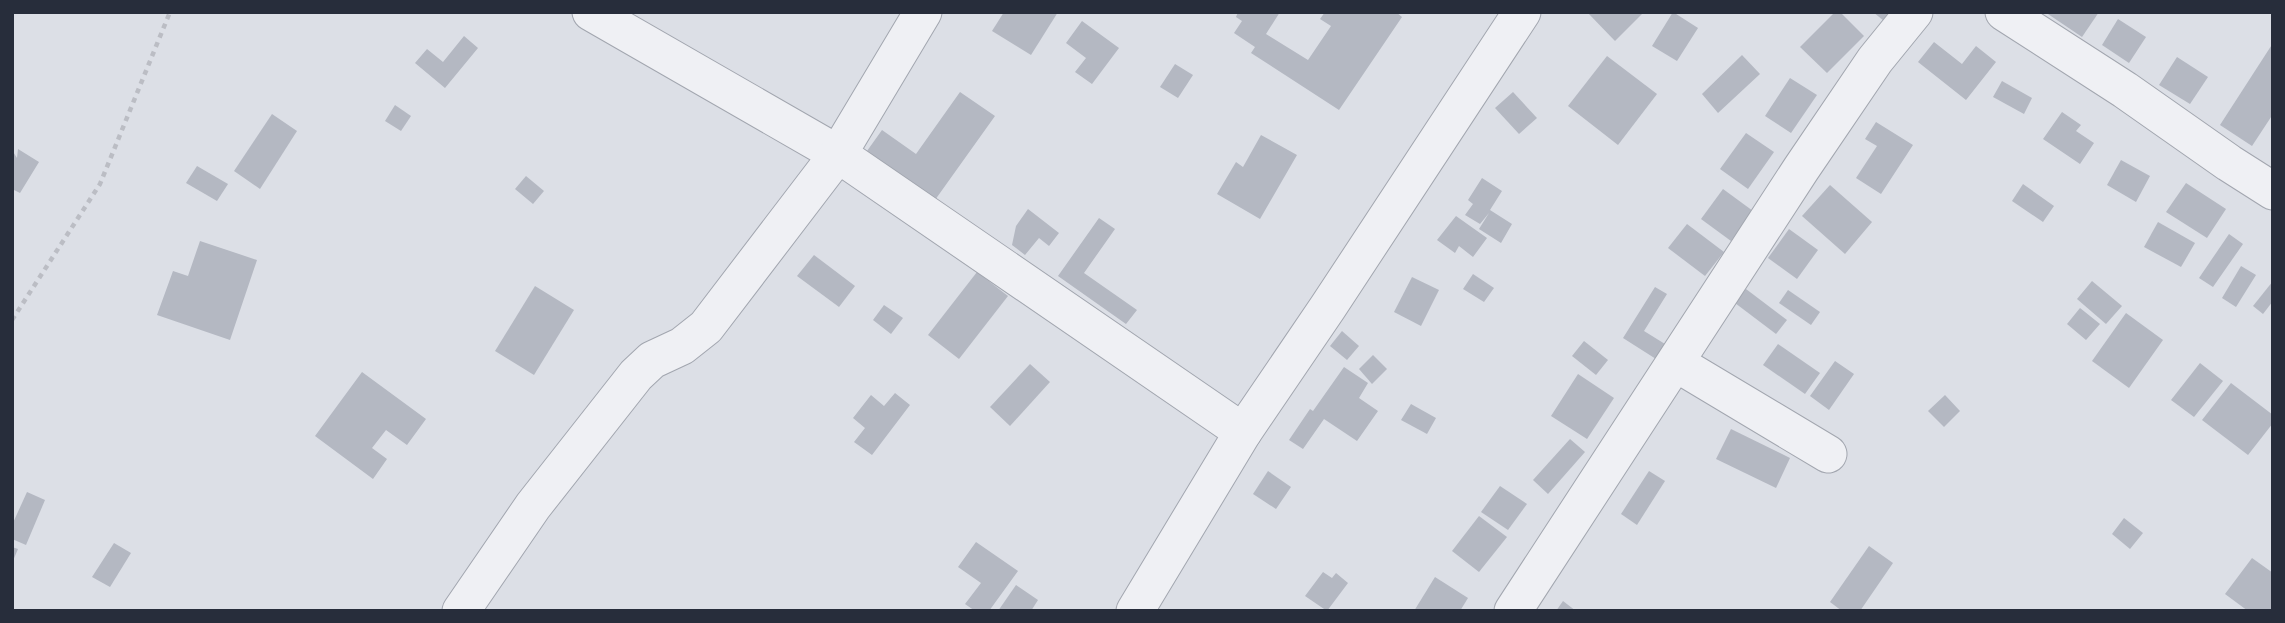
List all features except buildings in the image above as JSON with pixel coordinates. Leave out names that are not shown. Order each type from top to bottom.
[{"type":"street","points":[[591,12],[838,154],[1243,432]]},
{"type":"street","points":[[461,611],[533,506],[636,375],[652,360],[682,346],[706,327],[838,154],[923,12]]},
{"type":"street","points":[[1135,611],[1243,432],[1522,12]]},
{"type":"street","points":[[1513,611],[1801,169],[1867,71],[1914,12]]},
{"type":"street","points":[[2004,12],[2273,191]]},
{"type":"street","points":[[1676,363],[1828,454]]},
{"type":"path","points":[[12,320],[100,184],[170,12]]}]
